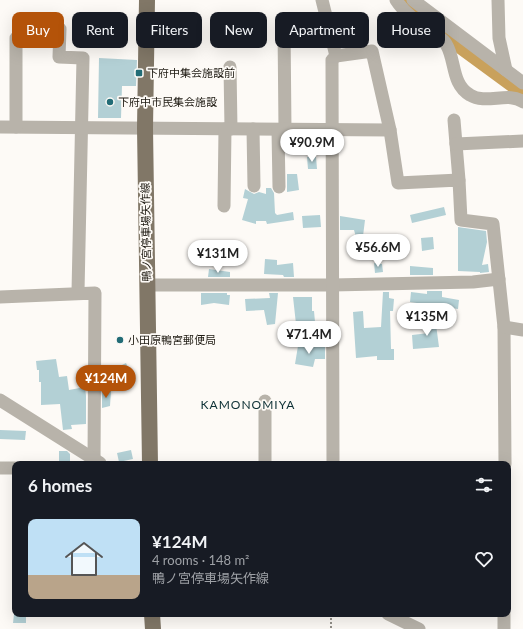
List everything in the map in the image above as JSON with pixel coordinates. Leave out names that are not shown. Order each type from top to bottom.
[{"type":"main road","name":"鴨ノ宮停車場矢作線","points":[[148,0],[145,128],[150,461]]},
{"type":"main road","points":[[152,617],[153,629]]},
{"type":"street","points":[[322,0],[336,56]]},
{"type":"street","points":[[396,0],[401,8],[412,18],[446,43],[458,82],[471,96],[492,99],[518,98],[523,102]]},
{"type":"street","points":[[413,0],[523,82]]},
{"type":"street","points":[[498,0],[499,38],[506,70]]},
{"type":"street","points":[[16,48],[16,127]]},
{"type":"street","points":[[59,48],[59,57],[82,58],[78,292]]},
{"type":"street","points":[[279,187],[283,48]]},
{"type":"street","points":[[333,461],[332,60],[336,56],[372,51],[390,130],[398,183],[458,180]]},
{"type":"street","points":[[224,206],[230,67]]},
{"type":"street","points":[[454,120],[460,220],[493,224],[504,327],[505,461]]},
{"type":"street","points":[[0,127],[390,130]]},
{"type":"street","points":[[253,130],[254,186]]},
{"type":"street","points":[[456,144],[523,141]]},
{"type":"street","points":[[147,285],[332,285],[499,279]]},
{"type":"street","points":[[0,297],[78,292],[95,293],[98,461]]},
{"type":"street","points":[[504,327],[523,330]]},
{"type":"street","points":[[0,400],[96,461]]},
{"type":"street","points":[[265,400],[265,461]]},
{"type":"street","points":[[0,468],[12,468]]},
{"type":"street","points":[[394,617],[419,629]]},
{"type":"street","points":[[504,617],[504,629]]},
{"type":"path","points":[[331,617],[331,629]]},
{"type":"building","name":"下府中市民集会施設","points":[[99,58],[137,60],[136,86],[122,86],[121,118],[98,118]]},
{"type":"building","points":[[307,157],[316,157],[317,169],[308,169]]},
{"type":"building","points":[[287,174],[297,174],[299,190],[287,192]]},
{"type":"building","points":[[266,188],[271,188],[274,193],[275,213],[277,215],[293,212],[294,220],[267,224],[266,221],[256,221],[256,224],[242,220],[248,199],[243,198],[245,189],[254,194],[259,192],[266,194]]},
{"type":"building","points":[[444,207],[446,215],[412,223],[410,215]]},
{"type":"building","points":[[320,215],[321,227],[303,228],[302,216]]},
{"type":"building","points":[[340,216],[365,220],[363,236],[356,237],[354,230],[340,230]]},
{"type":"building","points":[[458,227],[486,231],[487,242],[482,265],[488,264],[489,272],[480,273],[458,271]]},
{"type":"building","points":[[433,237],[434,249],[422,251],[421,238]]},
{"type":"building","points":[[265,259],[277,260],[277,265],[293,263],[294,277],[264,274]]},
{"type":"building","points":[[374,263],[382,264],[383,272],[375,273]]},
{"type":"building","points":[[410,266],[433,268],[433,275],[410,275]]},
{"type":"building","points":[[209,269],[230,272],[230,277],[208,277]]},
{"type":"building","points":[[427,291],[442,291],[442,297],[459,300],[458,309],[410,302],[411,292],[427,294]]},
{"type":"building","points":[[383,292],[389,292],[389,298],[394,299],[393,311],[390,311],[391,349],[394,349],[394,360],[377,360],[377,356],[356,358],[353,312],[363,311],[364,328],[381,327]]},
{"type":"building","points":[[201,293],[227,293],[227,295],[230,295],[229,305],[214,303],[201,305]]},
{"type":"building","points":[[269,293],[278,293],[275,324],[267,325],[264,310],[246,311],[245,299],[270,298]]},
{"type":"building","points":[[293,297],[312,297],[312,311],[314,311],[315,322],[296,324]]},
{"type":"building","points":[[429,317],[435,317],[439,347],[413,349],[412,335],[429,333]]},
{"type":"building","points":[[298,346],[325,347],[325,359],[315,359],[313,367],[295,364]]},
{"type":"building","points":[[56,359],[59,377],[67,376],[69,390],[85,387],[86,424],[71,425],[72,429],[63,430],[60,404],[41,405],[41,382],[39,382],[39,370],[37,370],[36,361]]},
{"type":"building","points":[[126,363],[130,372],[120,377],[116,368]]},
{"type":"building","points":[[102,390],[111,391],[110,406],[102,408]]},
{"type":"building","points":[[0,430],[26,431],[25,440],[0,439]]},
{"type":"building","points":[[131,450],[133,459],[119,461],[117,453]]},
{"type":"building","points":[[59,451],[67,451],[70,454],[70,461],[59,461]]},
{"type":"building","points":[[14,617],[26,617],[26,623],[13,623]]},
{"type":"waterway","points":[[404,0],[410,7],[523,90]]},
{"type":"place","name":"下府中集会施設前","points":[[139,73]]},
{"type":"place","name":"下府中市民集会施設","points":[[110,102]]},
{"type":"place","name":"小田原鴨宮郵便局","points":[[120,340]]},
{"type":"district","name":"KAMONOMIYA","points":[[248,405]]}]
